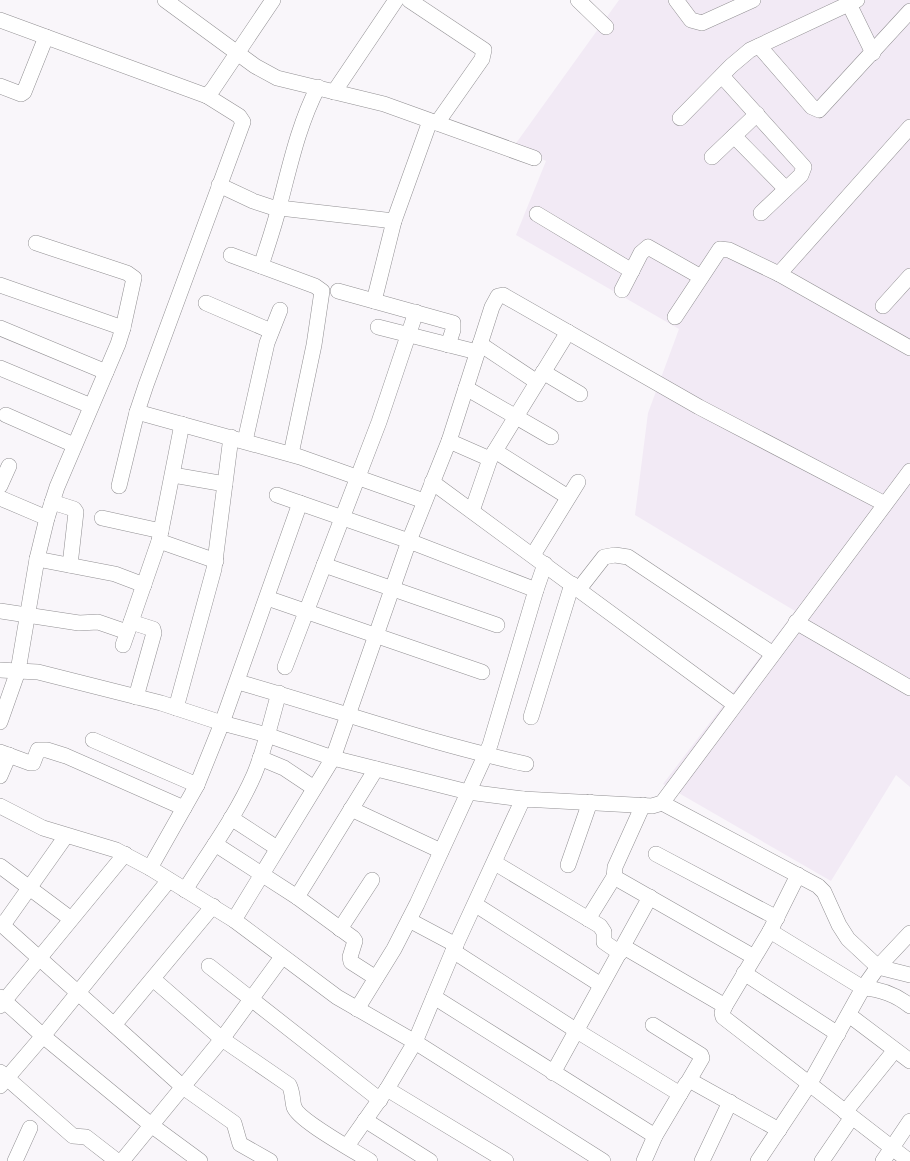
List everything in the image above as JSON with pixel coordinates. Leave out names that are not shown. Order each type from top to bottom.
[{"type":"street","points":[[165,0],[255,66],[277,78],[384,104],[534,158]]},
{"type":"street","points":[[207,96],[214,89],[237,52],[273,0]]},
{"type":"street","points":[[334,92],[396,0]]},
{"type":"street","points":[[374,301],[394,221],[433,122],[482,59],[484,50],[409,0]]},
{"type":"street","points":[[578,0],[606,27]]},
{"type":"street","points":[[676,0],[686,16],[696,22],[702,23],[753,0]]},
{"type":"street","points":[[680,118],[740,57],[758,46],[853,2],[873,53]]},
{"type":"street","points":[[758,46],[812,107],[819,110],[910,11]]},
{"type":"street","points":[[0,20],[207,96],[242,119],[242,128],[169,317],[137,412],[119,486]]},
{"type":"street","points":[[0,86],[21,94],[24,92],[46,38]]},
{"type":"street","points":[[722,76],[804,167],[801,175],[761,213]]},
{"type":"street","points":[[261,266],[279,208],[297,137],[308,108],[318,88]]},
{"type":"street","points":[[712,157],[757,114]]},
{"type":"street","points":[[780,274],[910,127]]},
{"type":"street","points":[[734,136],[786,189]]},
{"type":"street","points":[[219,185],[253,201],[279,208],[394,221]]},
{"type":"street","points":[[537,214],[632,270]]},
{"type":"street","points":[[0,722],[18,671],[37,559],[47,518],[74,445],[106,372],[123,328],[134,278],[132,275],[36,244]]},
{"type":"street","points":[[622,290],[641,253],[648,247],[701,277]]},
{"type":"street","points":[[675,317],[720,249],[724,248],[780,274],[910,348]]},
{"type":"street","points":[[231,255],[315,286],[322,291],[314,345],[291,454]]},
{"type":"street","points":[[882,306],[910,276]]},
{"type":"street","points":[[0,285],[123,328]]},
{"type":"street","points":[[338,291],[453,323],[453,330],[448,345]]},
{"type":"street","points":[[234,920],[333,758],[409,541],[449,441],[492,308],[498,296],[503,295],[699,407],[885,504]]},
{"type":"street","points":[[206,303],[271,331]]},
{"type":"street","points":[[176,708],[210,588],[216,561],[225,484],[271,331],[280,310]]},
{"type":"street","points":[[285,667],[379,422],[416,312]]},
{"type":"street","points":[[378,327],[448,345],[479,348],[580,394]]},
{"type":"street","points":[[0,328],[106,372]]},
{"type":"street","points":[[472,511],[492,455],[568,332]]},
{"type":"street","points":[[0,368],[91,406]]},
{"type":"street","points":[[466,388],[551,437]]},
{"type":"street","points":[[137,412],[291,454],[424,501]]},
{"type":"street","points":[[6,415],[74,445]]},
{"type":"street","points":[[127,633],[160,536],[182,424]]},
{"type":"street","points":[[449,441],[492,455],[568,497]]},
{"type":"street","points":[[0,486],[9,466]]},
{"type":"street","points":[[0,670],[38,672],[136,697],[267,735],[333,758],[468,792],[523,799],[652,806],[662,803],[734,704],[910,471]]},
{"type":"street","points":[[173,475],[225,484]]},
{"type":"street","points":[[432,482],[546,564],[734,704]]},
{"type":"street","points":[[533,555],[578,482]]},
{"type":"street","points":[[277,494],[409,541],[536,590]]},
{"type":"street","points":[[0,498],[47,518]]},
{"type":"street","points":[[52,502],[74,509],[76,512],[70,565]]},
{"type":"street","points":[[150,868],[197,785],[238,682],[300,502]]},
{"type":"street","points":[[102,518],[160,536],[216,561]]},
{"type":"street","points":[[531,718],[576,587],[604,557],[621,554],[628,557],[773,654]]},
{"type":"street","points":[[37,559],[115,574],[144,585]]},
{"type":"street","points":[[357,1009],[409,920],[490,745],[536,590],[546,564]]},
{"type":"street","points":[[324,565],[497,625]]},
{"type":"street","points":[[267,598],[482,672]]},
{"type":"street","points":[[0,612],[79,623],[98,622],[127,633],[149,626],[153,629],[154,633],[136,697]]},
{"type":"street","points":[[796,622],[910,688]]},
{"type":"street","points":[[238,682],[347,716],[485,756],[526,764]]},
{"type":"street","points":[[185,890],[215,844],[248,788],[260,758],[279,694]]},
{"type":"street","points":[[93,740],[197,785]]},
{"type":"street","points":[[0,776],[4,754],[33,763],[38,750],[47,750],[66,756],[184,808]]},
{"type":"street","points":[[260,758],[284,768],[314,788]]},
{"type":"street","points":[[297,897],[376,769]]},
{"type":"street","points":[[347,1146],[384,1095],[415,1042],[455,948],[476,905],[523,799]]},
{"type":"street","points":[[568,865],[590,802]]},
{"type":"street","points":[[662,803],[818,886],[824,892],[843,932],[878,967],[910,975]]},
{"type":"street","points":[[588,919],[614,877],[614,867],[643,805]]},
{"type":"street","points":[[0,806],[43,828],[125,854],[150,868],[234,920],[282,957],[357,1009],[415,1042],[603,1161]]},
{"type":"street","points":[[351,809],[441,851]]},
{"type":"street","points":[[231,818],[277,848]]},
{"type":"street","points":[[66,836],[30,887],[1,924],[183,1087],[234,1123],[240,1144],[270,1161]]},
{"type":"street","points":[[215,844],[297,897],[353,938],[355,941],[350,957],[351,962],[376,978]]},
{"type":"street","points":[[125,854],[39,958],[27,975],[1,1001],[151,1125],[200,1161]]},
{"type":"street","points":[[656,854],[773,924],[863,988],[878,989],[889,993],[910,1006]]},
{"type":"street","points":[[495,863],[603,929],[604,942],[622,950],[725,1006]]},
{"type":"street","points":[[0,866],[71,919]]},
{"type":"street","points":[[798,875],[773,924],[722,1013],[726,1020],[908,1161]]},
{"type":"street","points":[[614,877],[754,957]]},
{"type":"street","points":[[117,1161],[86,1137],[73,1136],[2,1079],[43,1036],[169,880]]},
{"type":"street","points":[[340,929],[372,880]]},
{"type":"street","points":[[553,1074],[650,897]]},
{"type":"street","points":[[476,905],[601,985]]},
{"type":"street","points":[[114,1025],[213,906]]},
{"type":"street","points":[[409,920],[455,948],[577,1031],[684,1088]]},
{"type":"street","points":[[758,1161],[810,1084],[863,988],[878,967],[910,933]]},
{"type":"street","points":[[122,1161],[222,1039],[282,957]]},
{"type":"street","points":[[209,966],[251,999],[384,1095],[506,1161]]},
{"type":"street","points":[[744,973],[838,1034]]},
{"type":"street","points":[[152,979],[222,1039],[289,1085],[293,1096],[294,1106],[298,1113],[370,1161]]},
{"type":"street","points":[[434,996],[553,1074],[655,1136]]},
{"type":"street","points":[[849,1015],[910,1061]]},
{"type":"street","points":[[644,1161],[655,1136],[702,1058],[701,1055],[653,1025]]},
{"type":"street","points":[[822,1161],[848,1114],[896,1050]]},
{"type":"street","points":[[684,1088],[695,1082],[780,1130]]},
{"type":"street","points":[[702,1161],[730,1102]]},
{"type":"street","points":[[365,1120],[430,1161]]},
{"type":"street","points":[[882,1161],[910,1122]]},
{"type":"street","points":[[15,1161],[30,1128]]},
{"type":"shaded area","points":[[619,0],[910,0],[910,787],[896,775],[831,881],[663,784],[795,611],[635,515],[648,413],[679,329],[516,235],[546,161],[514,146]]}]
